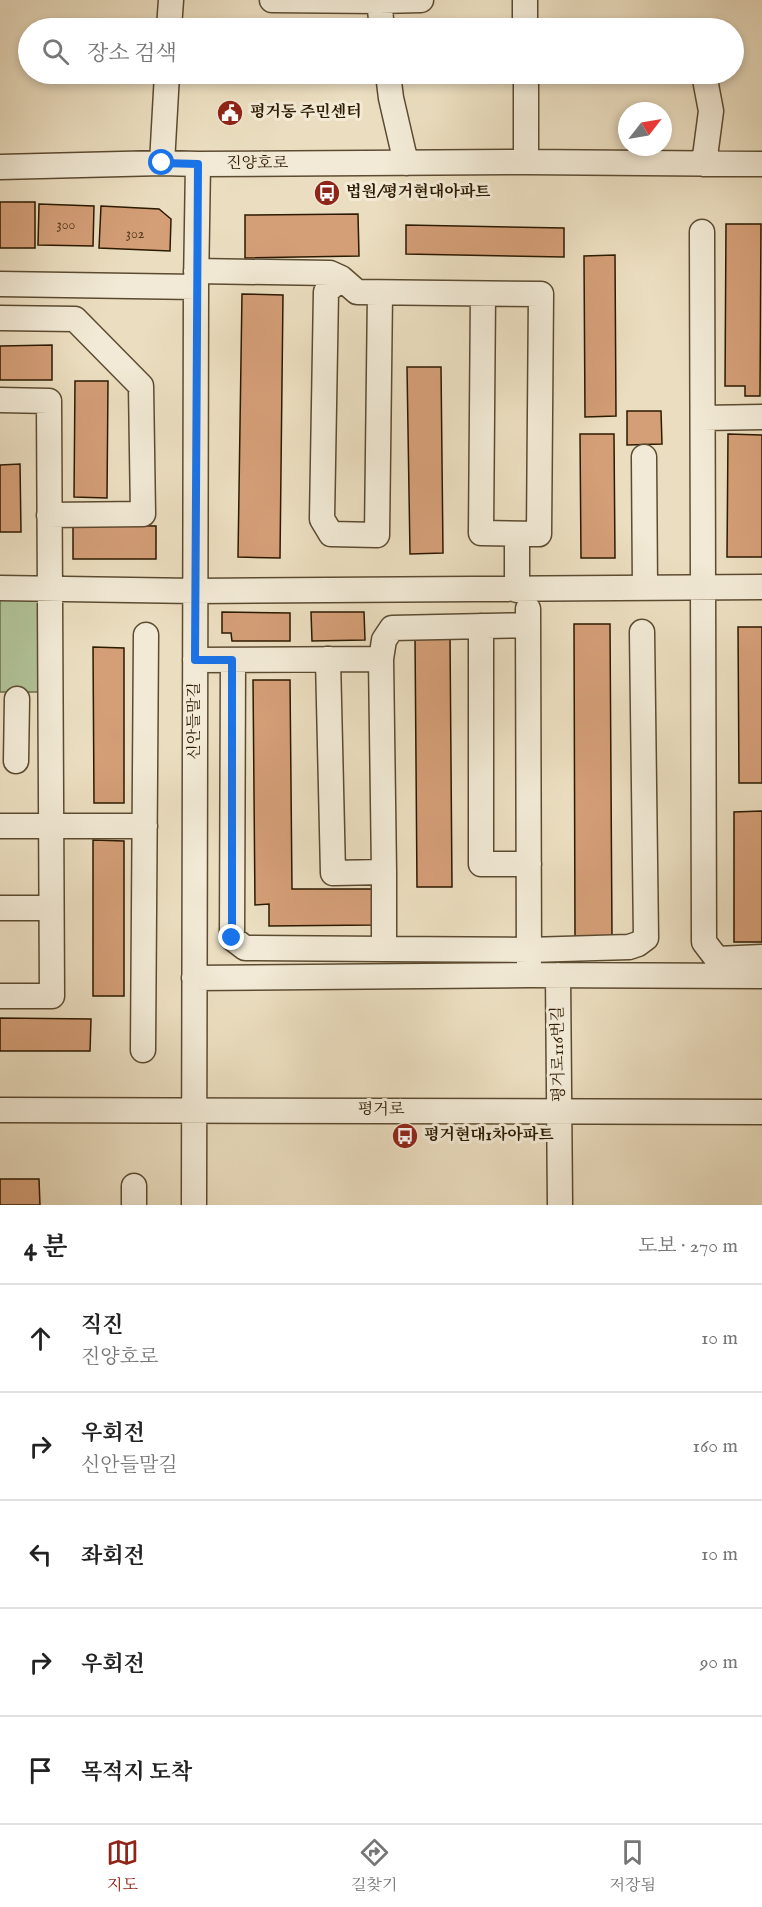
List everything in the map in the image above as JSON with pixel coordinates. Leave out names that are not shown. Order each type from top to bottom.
[{"type":"street","points":[[170,18],[171,0]]},
{"type":"street","points":[[272,0],[379,2],[421,0]]},
{"type":"street","points":[[525,0],[525,18]]},
{"type":"street","points":[[379,2],[381,18]]},
{"type":"street","points":[[162,163],[166,84]]},
{"type":"street","points":[[389,84],[406,163]]},
{"type":"street","points":[[526,84],[526,162]]},
{"type":"street","points":[[704,164],[711,111],[706,84]]},
{"type":"street","name":"진양호로","points":[[0,167],[162,163],[762,164]]},
{"type":"street","name":"신안들말길","points":[[194,1205],[198,164]]},
{"type":"street","points":[[702,232],[704,942],[717,959],[762,957]]},
{"type":"street","points":[[0,284],[330,273],[342,278],[357,292],[540,294],[539,534],[482,533],[483,294]]},
{"type":"street","points":[[342,278],[326,292],[322,519],[331,534],[376,535],[380,292]]},
{"type":"street","points":[[0,318],[75,320],[141,386],[143,514],[49,515]]},
{"type":"street","points":[[0,400],[49,401],[52,996],[0,996]]},
{"type":"street","points":[[703,418],[762,417]]},
{"type":"street","points":[[644,458],[645,588]]},
{"type":"street","points":[[517,534],[528,625],[529,975]]},
{"type":"street","points":[[0,588],[195,591],[762,587]]},
{"type":"street","points":[[384,949],[381,659],[384,640],[392,628],[528,625]]},
{"type":"street","points":[[481,626],[481,864],[529,864]]},
{"type":"street","points":[[232,660],[232,938],[245,948],[529,950],[629,947],[646,938],[642,632]]},
{"type":"street","points":[[143,1050],[146,635]]},
{"type":"street","points":[[195,660],[381,659]]},
{"type":"street","points":[[328,660],[333,873],[384,872]]},
{"type":"street","points":[[16,761],[8,700],[49,699]]},
{"type":"street","points":[[0,825],[145,826]]},
{"type":"street","points":[[0,908],[51,908]]},
{"type":"street","points":[[194,978],[529,975],[762,976]]},
{"type":"street","name":"평거로116번길","points":[[558,975],[560,1205]]},
{"type":"street","name":"평거로","points":[[0,1110],[762,1112]]},
{"type":"green space","points":[[0,599],[39,599],[39,692],[0,692]]},
{"type":"building","points":[[0,202],[35,202],[35,248],[0,248]]},
{"type":"building","points":[[39,204],[94,206],[93,246],[38,245]]},
{"type":"building","points":[[101,206],[159,209],[171,219],[170,251],[99,248]]},
{"type":"building","points":[[358,214],[359,256],[245,258],[245,215]]},
{"type":"building","points":[[726,224],[761,224],[760,396],[745,396],[745,386],[725,386]]},
{"type":"building","points":[[406,225],[564,228],[564,257],[406,254]]},
{"type":"building","points":[[615,255],[616,416],[585,417],[584,256]]},
{"type":"building","points":[[242,294],[283,295],[280,558],[238,557]]},
{"type":"building","points":[[52,345],[52,380],[0,380],[0,346]]},
{"type":"building","points":[[407,367],[441,367],[443,553],[410,554]]},
{"type":"building","points":[[75,381],[108,381],[107,498],[74,497]]},
{"type":"building","points":[[627,411],[661,411],[662,444],[627,445]]},
{"type":"building","points":[[580,434],[614,434],[615,558],[581,558]]},
{"type":"building","points":[[728,434],[762,435],[762,557],[727,557]]},
{"type":"building","points":[[20,464],[21,532],[0,532],[0,465]]},
{"type":"building","points":[[73,525],[156,526],[156,559],[73,559]]},
{"type":"building","points":[[222,612],[290,613],[290,641],[232,641],[231,633],[222,633]]},
{"type":"building","points":[[311,612],[364,612],[365,640],[312,641]]},
{"type":"building","points":[[574,624],[610,624],[612,937],[575,937]]},
{"type":"building","points":[[738,627],[762,627],[762,783],[739,783]]},
{"type":"building","points":[[415,637],[450,637],[452,887],[417,887]]},
{"type":"building","points":[[93,647],[124,648],[124,803],[94,803]]},
{"type":"building","points":[[253,680],[290,680],[292,889],[373,889],[373,925],[269,926],[269,904],[255,905]]},
{"type":"building","points":[[762,811],[762,942],[734,942],[734,812]]},
{"type":"building","points":[[93,840],[124,841],[124,996],[93,996]]},
{"type":"building","points":[[0,1018],[91,1019],[90,1051],[0,1051]]},
{"type":"building","points":[[0,1179],[39,1179],[40,1205],[0,1205]]},
{"type":"place","name":"평거동 주민센터","points":[[230,113]]},
{"type":"place","name":"법원/평거현대아파트","points":[[327,193]]},
{"type":"place","name":"평거현대1차아파트","points":[[405,1136]]},
{"type":"route","points":[[162,163],[198,164],[195,660],[232,660],[232,938]]}]
